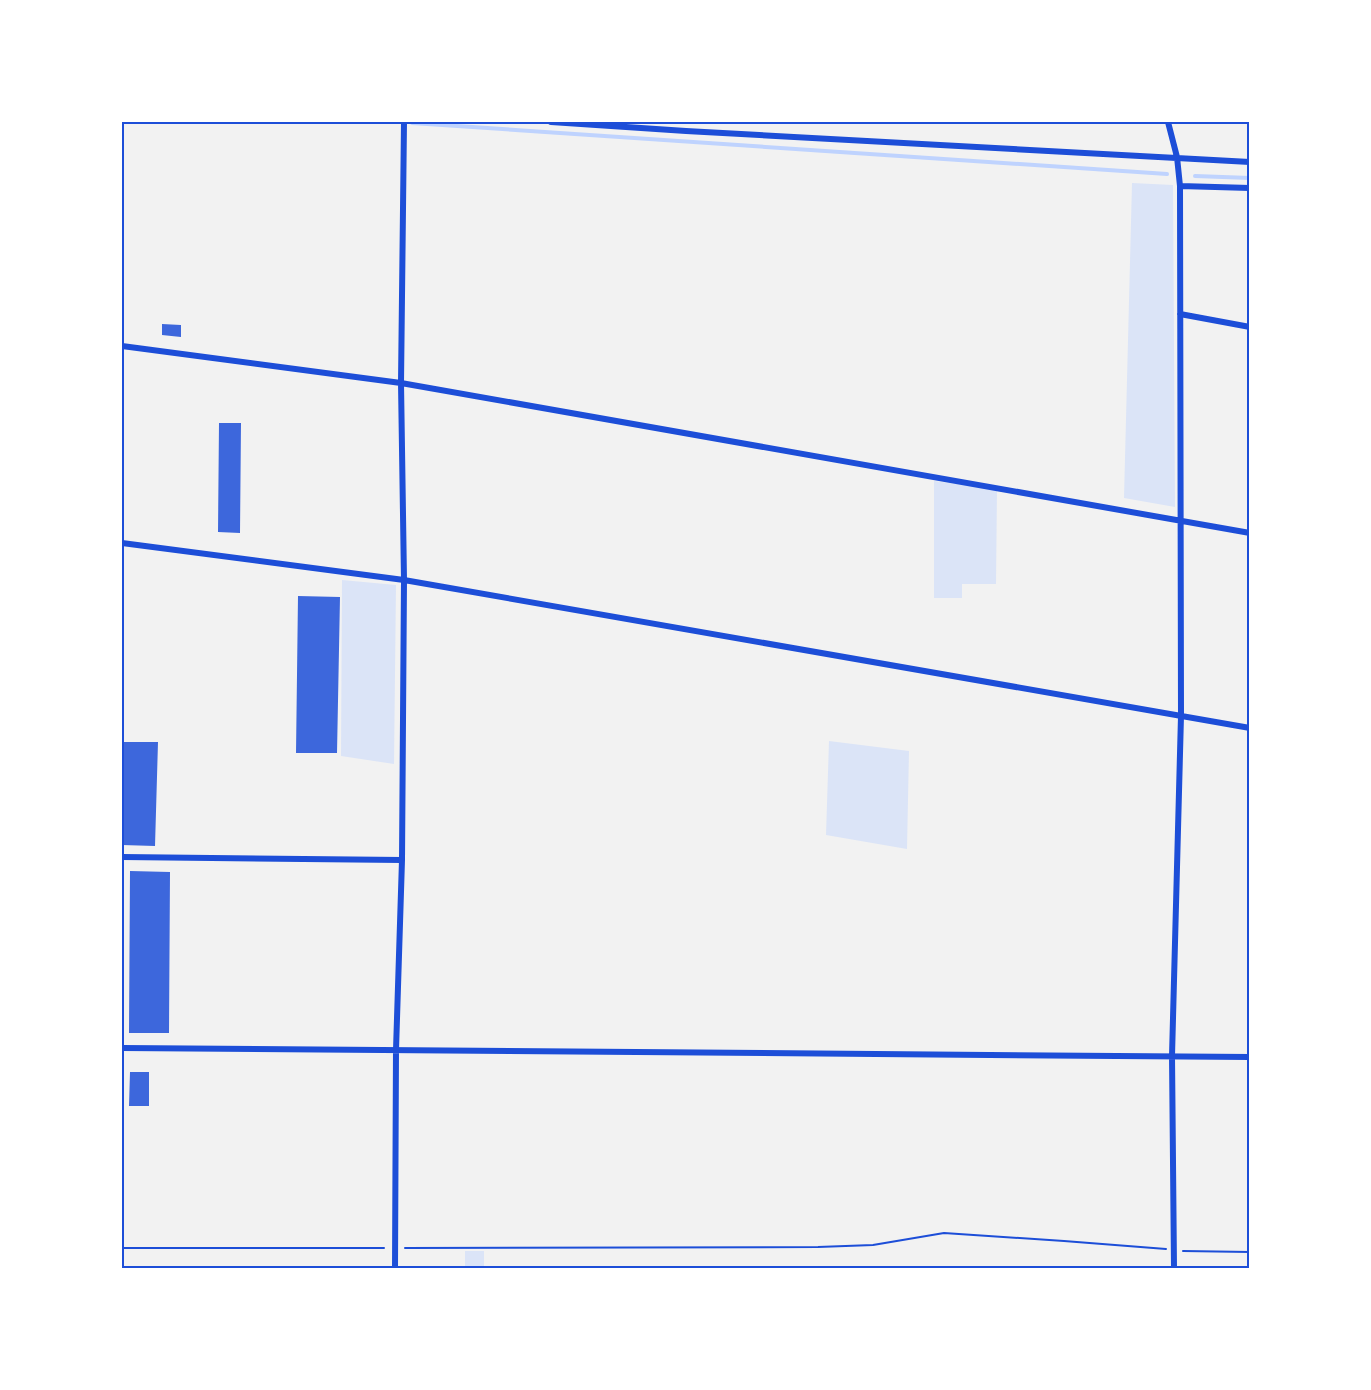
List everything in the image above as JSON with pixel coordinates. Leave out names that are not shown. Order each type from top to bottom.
[{"type":"street","points":[[395,1269],[396,1050],[402,860],[404,580],[401,383],[404,122]]},
{"type":"street","points":[[551,122],[1250,162]]},
{"type":"street","points":[[685,122],[686,131]]},
{"type":"street","points":[[1168,122],[1177,157],[1179,186],[1180,314],[1181,716],[1172,1056],[1174,1269]]},
{"type":"street","points":[[1179,186],[1250,188]]},
{"type":"street","points":[[1180,314],[1250,327]]},
{"type":"street","points":[[122,346],[401,383],[1250,533]]},
{"type":"street","points":[[122,543],[404,580],[1250,728]]},
{"type":"street","points":[[122,857],[402,860]]},
{"type":"street","points":[[122,1048],[1250,1057]]},
{"type":"path","points":[[122,1248],[818,1247],[873,1245],[944,1233],[1174,1250],[1250,1252]]},
{"type":"shaded area","points":[[1132,183],[1173,185],[1175,507],[1124,498]]},
{"type":"shaded area","points":[[934,481],[997,489],[996,584],[962,584],[962,598],[934,598]]},
{"type":"shaded area","points":[[342,580],[396,585],[394,764],[341,756]]},
{"type":"shaded area","points":[[829,741],[909,751],[907,849],[826,835]]},
{"type":"shaded area","points":[[465,1251],[484,1251],[484,1268],[465,1268]]},
{"type":"building","points":[[162,324],[181,325],[181,337],[162,335]]},
{"type":"building","points":[[219,423],[241,423],[240,533],[218,532]]},
{"type":"building","points":[[298,596],[340,597],[337,753],[296,753]]},
{"type":"building","points":[[122,742],[158,742],[155,846],[122,845]]},
{"type":"building","points":[[130,871],[170,872],[169,1033],[129,1033]]},
{"type":"building","points":[[130,1072],[149,1072],[149,1106],[129,1106]]},
{"type":"waterway","points":[[412,123],[1167,174]]},
{"type":"waterway","points":[[1195,176],[1250,178]]}]
